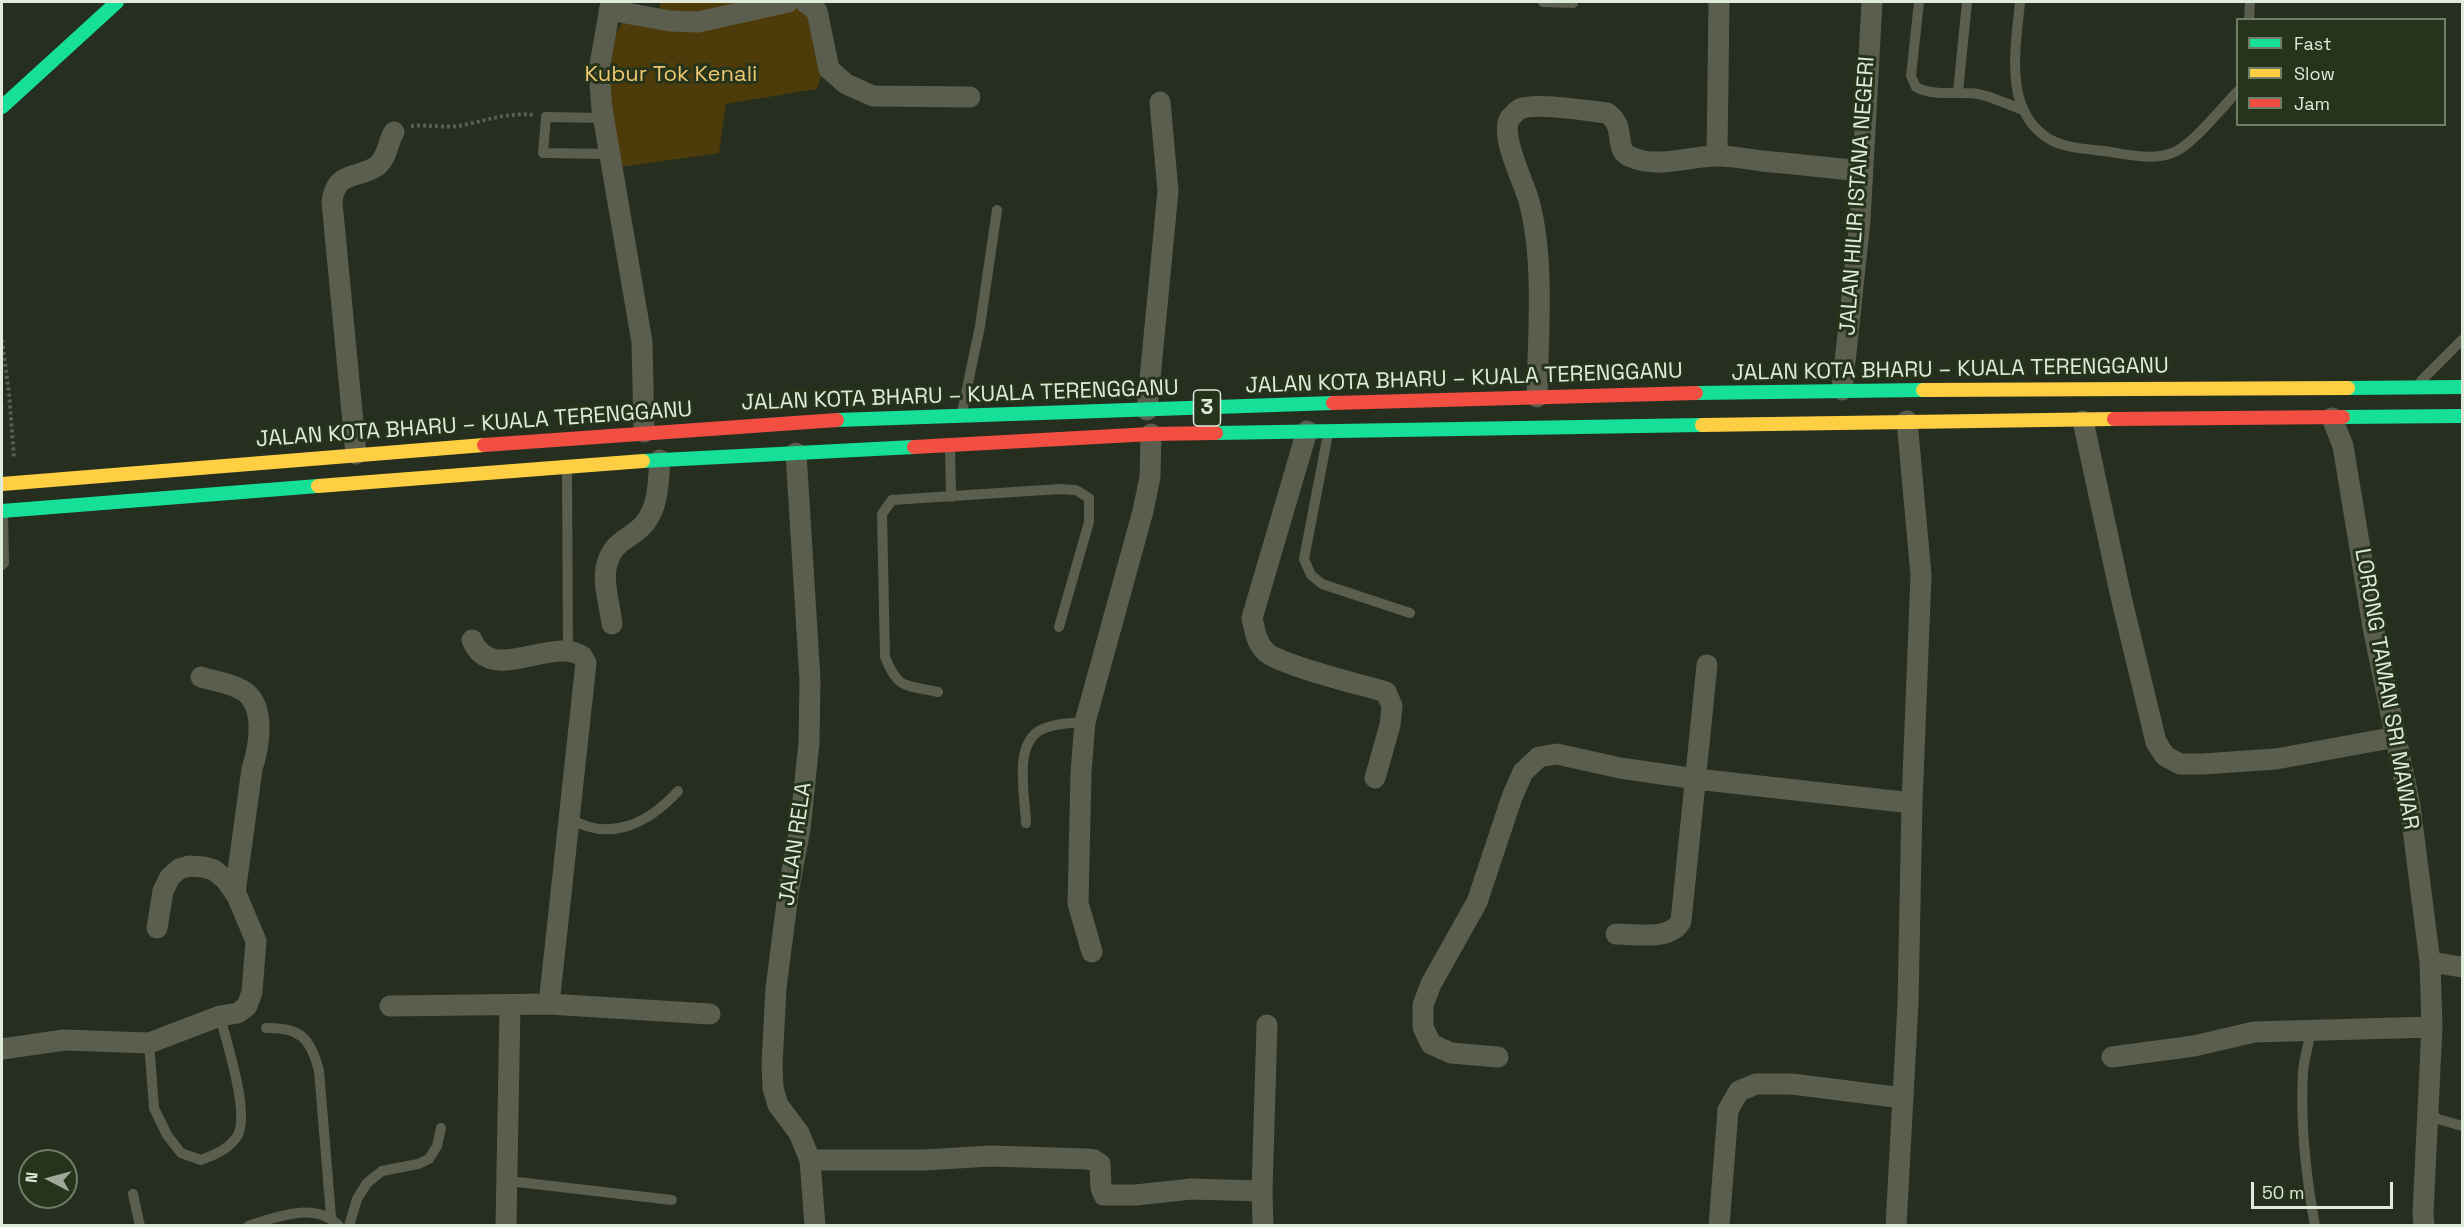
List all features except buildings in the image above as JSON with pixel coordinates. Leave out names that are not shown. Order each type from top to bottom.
[{"type":"main road","points":[[2,107],[117,2]]},
{"type":"main road","name":"JALAN KOTA BHARU – KUALA TERENGGANU","points":[[2,484],[644,432],[872,418],[1537,397],[1842,390],[2463,387]]},
{"type":"main road","name":"JALAN KOTA BHARU – KUALA TERENGGANU","points":[[2,510],[660,460],[1151,434],[1907,421],[2463,416]]},
{"type":"street","points":[[644,432],[642,342],[604,118],[599,70],[610,6],[670,21],[698,22],[788,2]]},
{"type":"street","points":[[805,2],[817,10],[828,69],[846,84],[873,96],[970,98]]},
{"type":"street","points":[[1717,156],[1719,2]]},
{"type":"street","name":"JALAN HILIR ISTANA NEGERI","points":[[1842,390],[1860,221],[1872,2]]},
{"type":"street","points":[[1147,410],[1168,191],[1160,102]]},
{"type":"street","points":[[1537,397],[1538,276],[1535,225],[1524,181],[1506,133],[1509,119],[1520,109],[1534,106],[1606,113],[1615,118],[1620,129],[1620,146],[1628,156],[1659,162],[1717,156],[1863,171]]},
{"type":"street","points":[[356,454],[332,202],[333,189],[342,179],[376,166],[386,156],[388,141],[394,132]]},
{"type":"street","points":[[2414,417],[2415,387]]},
{"type":"street","name":"LORONG TAMAN SRI MAWAR","points":[[2332,418],[2343,446],[2373,627],[2410,806],[2430,962],[2432,1027],[2422,1213],[2424,1226]]},
{"type":"street","points":[[1896,1226],[1903,1098],[1921,574],[1907,421]]},
{"type":"street","points":[[2083,421],[2153,731],[2164,756],[2180,764],[2276,759],[2396,737]]},
{"type":"street","points":[[1307,431],[1252,618],[1256,638],[1266,652],[1283,660],[1386,692],[1392,706],[1390,725],[1375,778]]},
{"type":"street","points":[[1092,952],[1078,903],[1081,773],[1085,722],[1143,511],[1150,477],[1151,434]]},
{"type":"street","name":"JALAN RELA","points":[[796,453],[810,680],[810,743],[800,829],[789,887],[776,988],[772,1065],[773,1088],[778,1105],[799,1133],[810,1160],[815,1226]]},
{"type":"street","points":[[612,624],[605,583],[609,561],[612,552],[622,540],[644,525],[653,510],[657,496],[660,460]]},
{"type":"street","points":[[472,640],[476,650],[485,657],[497,660],[568,651],[582,656],[587,670],[549,1004]]},
{"type":"street","points":[[1616,934],[1666,933],[1677,928],[1682,913],[1707,665]]},
{"type":"street","points":[[201,677],[243,690],[253,703],[260,724],[258,751],[252,769],[235,893]]},
{"type":"street","points":[[1498,1057],[1450,1053],[1431,1044],[1423,1027],[1423,1005],[1431,984],[1478,902],[1512,797],[1523,772],[1539,757],[1557,754],[1620,768],[1696,779],[1912,802]]},
{"type":"street","points":[[2,1049],[64,1040],[149,1043],[220,1016],[238,1012],[247,1006],[252,992],[256,941],[235,893],[226,880],[214,870],[203,867],[189,866],[179,869],[170,877],[163,891],[158,907],[157,928]]},
{"type":"street","points":[[2430,962],[2463,967]]},
{"type":"street","points":[[390,1006],[549,1004],[710,1014]]},
{"type":"street","points":[[506,1226],[509,1181],[510,1005]]},
{"type":"street","points":[[1263,1226],[1267,1025]]},
{"type":"street","points":[[2112,1058],[2194,1046],[2254,1032],[2432,1027]]},
{"type":"street","points":[[1719,1226],[1728,1110],[1739,1091],[1756,1084],[1792,1084],[1903,1098]]},
{"type":"street","points":[[810,1160],[924,1160],[991,1156],[1086,1159],[1100,1164],[1101,1188],[1104,1195],[1136,1195],[1191,1189],[1262,1191]]},
{"type":"lane","points":[[1543,2],[1573,3]]},
{"type":"lane","points":[[1919,2],[1911,76],[1916,87],[1925,92],[1980,95],[2023,110]]},
{"type":"lane","points":[[1958,92],[1966,2]]},
{"type":"lane","points":[[2020,2],[2014,59],[2016,88],[2023,110],[2037,130],[2052,140],[2071,147],[2143,156],[2171,154],[2184,147],[2236,93]]},
{"type":"lane","points":[[2249,18],[2250,2]]},
{"type":"lane","points":[[604,118],[546,117],[543,153],[610,154]]},
{"type":"lane","points":[[961,416],[980,326],[997,210]]},
{"type":"lane","points":[[2415,387],[2463,340]]},
{"type":"lane","points":[[1328,430],[1304,559],[1311,575],[1322,584],[1410,613]]},
{"type":"lane","points":[[950,444],[951,497]]},
{"type":"lane","points":[[567,467],[568,651]]},
{"type":"lane","points":[[938,692],[905,685],[893,677],[885,657],[882,514],[892,500],[1059,489],[1076,490],[1089,498],[1089,522],[1059,627]]},
{"type":"lane","points":[[2,510],[2,532]]},
{"type":"lane","points":[[2,510],[4,563],[2,565]]},
{"type":"lane","points":[[1026,823],[1023,753],[1028,740],[1036,732],[1048,727],[1085,722]]},
{"type":"lane","points":[[569,818],[582,826],[599,830],[634,825],[666,804],[678,791]]},
{"type":"lane","points":[[149,1043],[154,1108],[167,1135],[181,1153],[201,1160],[220,1153],[238,1137],[243,1114],[220,1016]]},
{"type":"lane","points":[[266,1028],[284,1028],[298,1033],[308,1041],[315,1053],[319,1071],[331,1216],[339,1226]]},
{"type":"lane","points":[[2311,1030],[2303,1070],[2302,1117],[2315,1226]]},
{"type":"lane","points":[[2428,1111],[2438,1119],[2463,1126]]},
{"type":"lane","points":[[349,1226],[357,1199],[367,1183],[382,1171],[418,1164],[429,1159],[437,1146],[441,1128]]},
{"type":"lane","points":[[509,1181],[672,1200]]},
{"type":"lane","points":[[133,1194],[140,1226]]},
{"type":"lane","points":[[248,1226],[295,1212],[331,1216]]},
{"type":"path","points":[[394,132],[404,127],[462,126],[518,114],[546,117]]},
{"type":"path","points":[[2,340],[9,393],[16,483]]},
{"type":"green space","name":"Kubur Tok Kenali","points":[[660,2],[807,2],[821,76],[817,89],[726,104],[719,153],[620,167],[608,92],[610,54],[615,36],[624,20],[660,14]]},
{"type":"traffic: fast","points":[[2,107],[117,2]]},
{"type":"traffic: fast","points":[[2348,388],[2462,387]]},
{"type":"traffic: fast","points":[[1696,393],[1923,390]]},
{"type":"traffic: fast","points":[[837,420],[1333,403]]},
{"type":"traffic: fast","points":[[2343,417],[2462,416]]},
{"type":"traffic: fast","points":[[1216,433],[1702,425]]},
{"type":"traffic: fast","points":[[643,461],[914,447]]},
{"type":"traffic: fast","points":[[2,511],[318,486]]},
{"type":"traffic: slow","points":[[1923,390],[2348,388]]},
{"type":"traffic: slow","points":[[1702,425],[2114,419]]},
{"type":"traffic: slow","points":[[2,484],[484,445]]},
{"type":"traffic: slow","points":[[318,486],[643,461]]},
{"type":"traffic: jam","points":[[1333,403],[1696,393]]},
{"type":"traffic: jam","points":[[2114,419],[2343,417]]},
{"type":"traffic: jam","points":[[484,445],[837,420]]},
{"type":"traffic: jam","points":[[914,447],[1151,434],[1216,433]]}]
